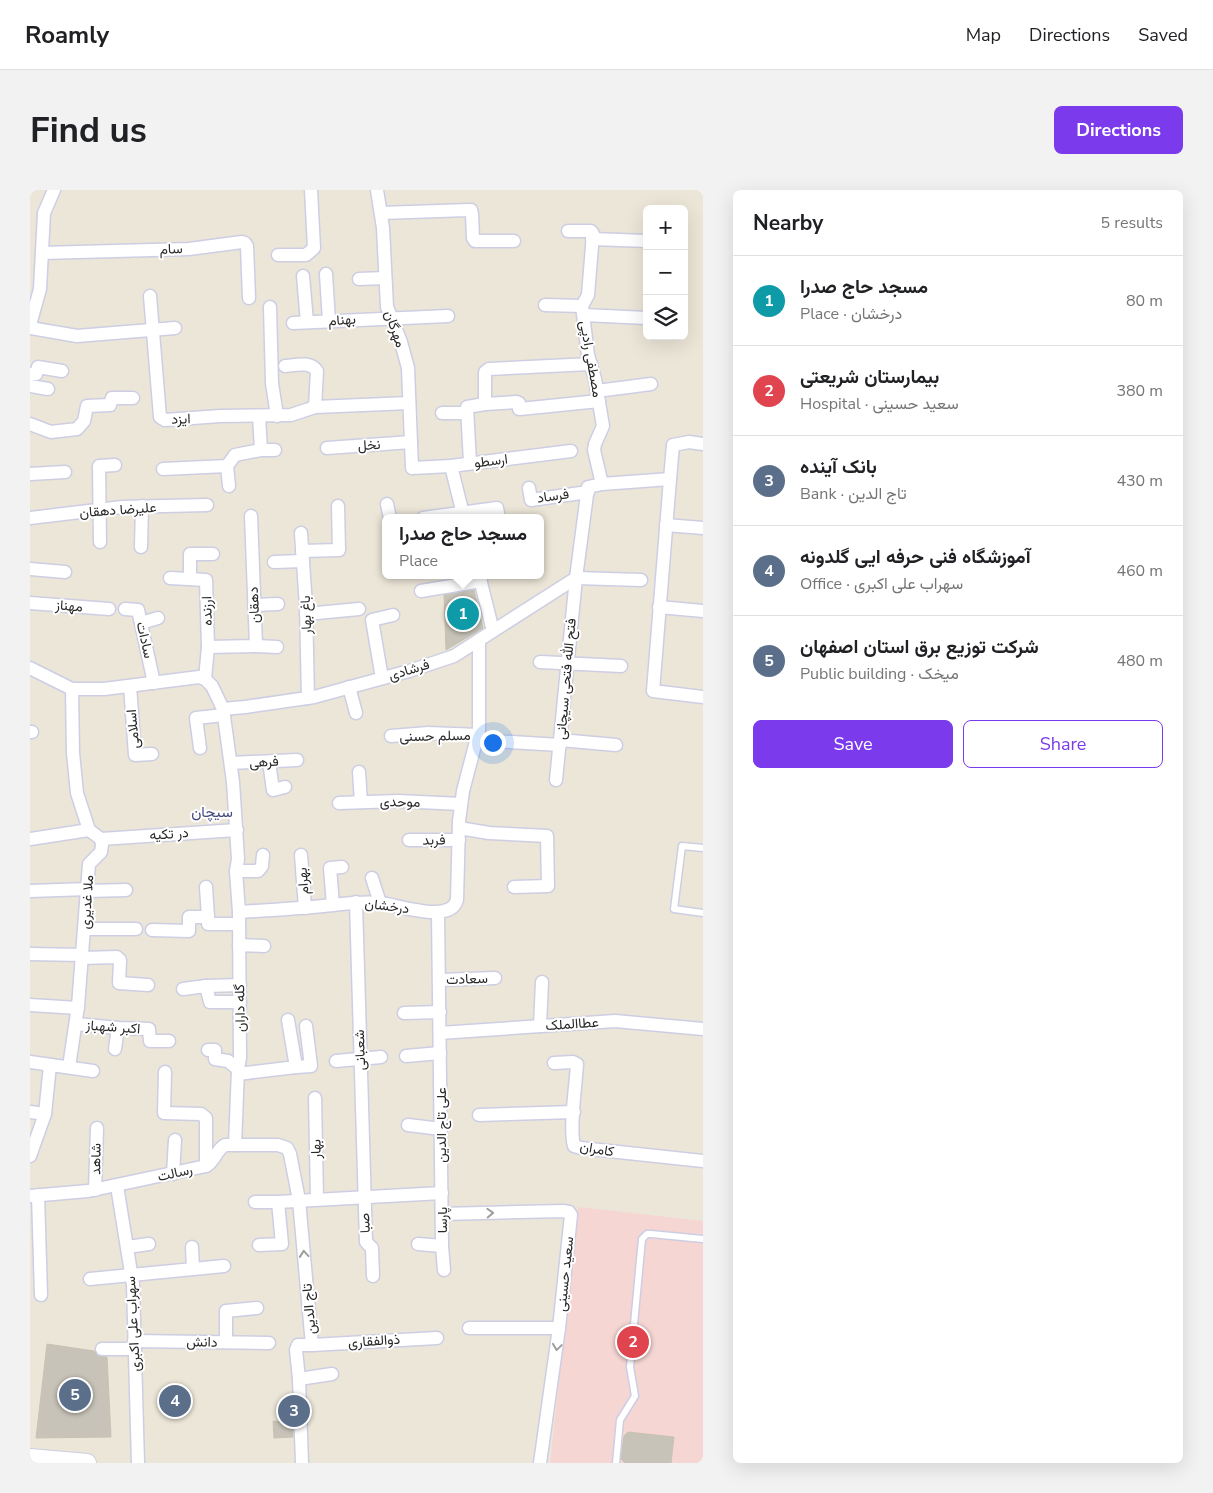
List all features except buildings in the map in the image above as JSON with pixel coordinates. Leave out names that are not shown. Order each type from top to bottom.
[{"type":"main road","points":[[30,1458],[87,1463]]},
{"type":"street","points":[[54,190],[44,213],[38,259],[40,289],[30,326],[77,336],[175,328]]},
{"type":"street","points":[[278,255],[306,255],[314,248],[311,190]]},
{"type":"street","name":"مهرگان","points":[[377,190],[387,307],[401,342],[408,368],[412,468]]},
{"type":"street","points":[[380,213],[471,210],[473,238],[475,241],[514,241]]},
{"type":"street","points":[[568,231],[592,236],[643,241]]},
{"type":"street","name":"مصطفی رادپی","points":[[592,236],[588,294],[583,311],[588,355],[603,426],[594,450],[602,484]]},
{"type":"street","name":"سام","points":[[38,259],[189,249],[242,242],[247,246],[249,298]]},
{"type":"street","points":[[326,274],[329,321]]},
{"type":"street","points":[[303,276],[307,322]]},
{"type":"street","points":[[359,279],[385,278]]},
{"type":"street","points":[[150,296],[153,330]]},
{"type":"street","points":[[545,305],[643,318]]},
{"type":"street","points":[[270,307],[272,383],[277,416]]},
{"type":"street","name":"بهنام","points":[[293,323],[391,317],[448,316]]},
{"type":"street","name":"ایزد","points":[[153,330],[160,417],[169,421],[220,416],[291,415],[315,407],[409,404]]},
{"type":"street","points":[[285,366],[309,364],[317,370],[315,407]]},
{"type":"street","points":[[485,404],[484,376],[485,372],[489,369],[591,364]]},
{"type":"street","points":[[30,374],[36,374],[38,367],[62,370]]},
{"type":"street","points":[[470,464],[468,406],[517,402],[520,409],[598,396],[650,384]]},
{"type":"street","points":[[30,386],[48,389]]},
{"type":"street","points":[[30,424],[51,432],[77,429],[84,421],[87,406],[110,405],[112,398],[134,398]]},
{"type":"street","points":[[442,414],[467,413]]},
{"type":"street","points":[[259,416],[261,450]]},
{"type":"street","name":"نخل","points":[[327,448],[411,442]]},
{"type":"street","points":[[703,444],[689,442],[673,445],[653,691],[703,697]]},
{"type":"street","points":[[229,486],[227,466],[235,455],[261,450],[275,450]]},
{"type":"street","name":"ارسطو","points":[[412,468],[470,464],[571,451]]},
{"type":"street","points":[[100,542],[99,466],[115,465]]},
{"type":"street","points":[[162,469],[227,466]]},
{"type":"street","points":[[451,466],[464,514]]},
{"type":"street","points":[[30,474],[65,472]]},
{"type":"street","points":[[641,580],[576,578],[588,487],[602,484],[670,479]]},
{"type":"street","name":"فرساد","points":[[529,488],[531,500],[588,492]]},
{"type":"street","points":[[387,504],[389,514]]},
{"type":"street","name":"علیرضا دهقان","points":[[30,518],[142,506],[207,505]]},
{"type":"street","points":[[140,547],[142,506]]},
{"type":"street","points":[[274,562],[339,550],[338,506]]},
{"type":"street","points":[[469,514],[497,508],[498,514]]},
{"type":"street","name":"دهقان","points":[[250,516],[256,646]]},
{"type":"street","points":[[666,525],[703,528]]},
{"type":"street","name":"باغ بهار","points":[[301,533],[306,614],[308,698]]},
{"type":"street","points":[[190,579],[190,554],[213,554]]},
{"type":"street","points":[[30,570],[65,572]]},
{"type":"street","name":"ارزنده","points":[[170,578],[206,580],[208,647],[205,679]]},
{"type":"street","name":"فرشادی","points":[[200,748],[196,718],[245,707],[308,698],[454,656],[576,578]]},
{"type":"street","name":"فتح الله فتحی سیچانی","points":[[556,780],[576,578]]},
{"type":"street","points":[[421,591],[475,579]]},
{"type":"street","points":[[480,579],[493,631]]},
{"type":"street","name":"مهناز","points":[[30,603],[109,609]]},
{"type":"street","points":[[254,605],[278,604]]},
{"type":"street","points":[[659,607],[703,611]]},
{"type":"street","name":"سادات","points":[[125,609],[138,610],[154,683]]},
{"type":"street","points":[[306,614],[359,609]]},
{"type":"street","points":[[382,678],[372,620],[393,615]]},
{"type":"street","points":[[141,623],[158,618]]},
{"type":"street","points":[[438,914],[456,906],[457,900],[461,804],[478,737],[479,640]]},
{"type":"street","points":[[208,647],[277,647]]},
{"type":"street","points":[[540,662],[622,666]]},
{"type":"street","points":[[30,668],[72,689],[104,689],[199,677],[205,679],[212,686],[223,712],[231,763]]},
{"type":"street","name":"اسلامی","points":[[130,686],[134,755],[152,754]]},
{"type":"street","points":[[349,687],[356,713]]},
{"type":"street","points":[[72,689],[73,753],[77,793],[88,830],[101,839]]},
{"type":"street","name":"مسلم حسنی","points":[[391,736],[428,733],[616,745]]},
{"type":"street","name":"فرهی","points":[[231,763],[297,760]]},
{"type":"street","points":[[269,762],[273,790],[285,787]]},
{"type":"street","name":"گله داران","points":[[231,763],[237,830],[238,859],[236,871],[240,985],[240,1058],[235,1145]]},
{"type":"street","points":[[359,772],[361,802]]},
{"type":"street","name":"موحدی","points":[[339,803],[398,801],[461,804]]},
{"type":"street","points":[[30,839],[88,830]]},
{"type":"street","name":"در تکیه","points":[[101,839],[237,830]]},
{"type":"street","points":[[459,834],[553,833],[548,886],[514,887]]},
{"type":"street","name":"فربد","points":[[410,840],[459,834]]},
{"type":"street","name":"ملا غدیری","points":[[69,1068],[78,1008],[89,864],[101,852],[101,839]]},
{"type":"street","points":[[236,871],[258,871],[262,866],[264,854]]},
{"type":"street","name":"بهرام","points":[[302,855],[305,908]]},
{"type":"street","points":[[333,905],[330,868],[342,867]]},
{"type":"street","points":[[372,878],[380,903]]},
{"type":"street","points":[[152,930],[189,931],[189,917],[208,917],[206,887]]},
{"type":"street","points":[[30,891],[126,890]]},
{"type":"street","name":"درخشان","points":[[208,917],[208,924],[305,908],[356,902],[380,903],[438,914]]},
{"type":"street","name":"شعبانی","points":[[356,902],[364,1197]]},
{"type":"street","name":"علی تاج الدین","points":[[438,914],[442,1193]]},
{"type":"street","points":[[85,929],[136,929]]},
{"type":"street","points":[[239,945],[264,946]]},
{"type":"street","points":[[30,954],[117,957],[120,960],[119,983],[148,985]]},
{"type":"street","name":"سعادت","points":[[440,980],[495,978]]},
{"type":"street","points":[[540,1026],[542,982]]},
{"type":"street","points":[[183,989],[240,985]]},
{"type":"street","points":[[206,986],[210,1002],[240,1002]]},
{"type":"street","points":[[30,1005],[78,1008]]},
{"type":"street","points":[[404,1013],[440,1012]]},
{"type":"street","points":[[288,1020],[296,1067]]},
{"type":"street","name":"عطاالملک","points":[[440,1033],[615,1021],[703,1029]]},
{"type":"street","name":"اکبر شهباز","points":[[76,1024],[149,1029],[150,1041],[169,1041]]},
{"type":"street","points":[[208,1050],[214,1050],[214,1059],[228,1061],[238,1071],[311,1066],[306,1026]]},
{"type":"street","points":[[115,1049],[118,1028]]},
{"type":"street","points":[[406,1056],[440,1053]]},
{"type":"street","points":[[336,1061],[382,1058]]},
{"type":"street","points":[[30,1062],[93,1071]]},
{"type":"street","name":"کامران","points":[[554,1063],[578,1064],[572,1140],[574,1146],[703,1161]]},
{"type":"street","points":[[31,1153],[46,1114],[50,1065]]},
{"type":"street","points":[[165,1072],[164,1113],[201,1114],[206,1118],[206,1166]]},
{"type":"street","name":"بهار","points":[[315,1098],[317,1199]]},
{"type":"street","points":[[30,1112],[46,1114]]},
{"type":"street","points":[[479,1115],[574,1112]]},
{"type":"street","points":[[408,1125],[441,1129]]},
{"type":"street","name":"شاهد","points":[[96,1128],[96,1190]]},
{"type":"street","points":[[173,1174],[175,1140]]},
{"type":"street","name":"رسالت","points":[[34,1196],[96,1190],[206,1166],[220,1148],[225,1145],[278,1145],[286,1148],[290,1154],[299,1200]]},
{"type":"street","name":"سهراب علی اکبری","points":[[117,1186],[131,1275],[138,1463]]},
{"type":"street","points":[[255,1202],[442,1193]]},
{"type":"street","name":"پارسا","points":[[442,1193],[444,1270]]},
{"type":"street","points":[[34,1196],[41,1295]]},
{"type":"street","name":"صبا","points":[[364,1197],[366,1242],[372,1248],[373,1276]]},
{"type":"street","name":"تاج الدین","points":[[299,1200],[312,1345],[297,1347],[302,1463]]},
{"type":"street","points":[[259,1245],[282,1244],[278,1202]]},
{"type":"street","name":"سعید حسینی","points":[[442,1214],[563,1211],[569,1212],[571,1215],[559,1328],[540,1463]]},
{"type":"street","points":[[126,1247],[149,1244]]},
{"type":"street","points":[[418,1244],[442,1246]]},
{"type":"street","points":[[192,1247],[193,1269]]},
{"type":"street","points":[[90,1279],[224,1266]]},
{"type":"street","points":[[226,1342],[226,1310],[257,1308]]},
{"type":"street","points":[[469,1328],[559,1328]]},
{"type":"street","name":"ذوالفقاری","points":[[312,1345],[437,1338]]},
{"type":"street","name":"دانش","points":[[102,1349],[134,1345],[226,1342],[269,1343]]},
{"type":"street","points":[[299,1379],[332,1374]]},
{"type":"lane","points":[[703,848],[682,846],[674,909],[703,913]]},
{"type":"lane","points":[[616,1463],[620,1420],[635,1396],[630,1367],[642,1239],[650,1234],[703,1240]]},
{"type":"shaded area","points":[[578,1207],[703,1221],[703,1463],[550,1463]]},
{"type":"place","name":"مسجد حاج صدرا","points":[[463,614]]},
{"type":"place","name":"بیمارستان شریعتی","points":[[633,1342]]},
{"type":"place","name":"شرکت توزیع برق استان اصفهان","points":[[75,1395]]},
{"type":"place","name":"آموزشگاه فنی حرفه ایی گلدونه","points":[[175,1401]]},
{"type":"place","name":"بانک آینده","points":[[294,1411]]},
{"type":"district","name":"سیچان","points":[[212,812]]}]
